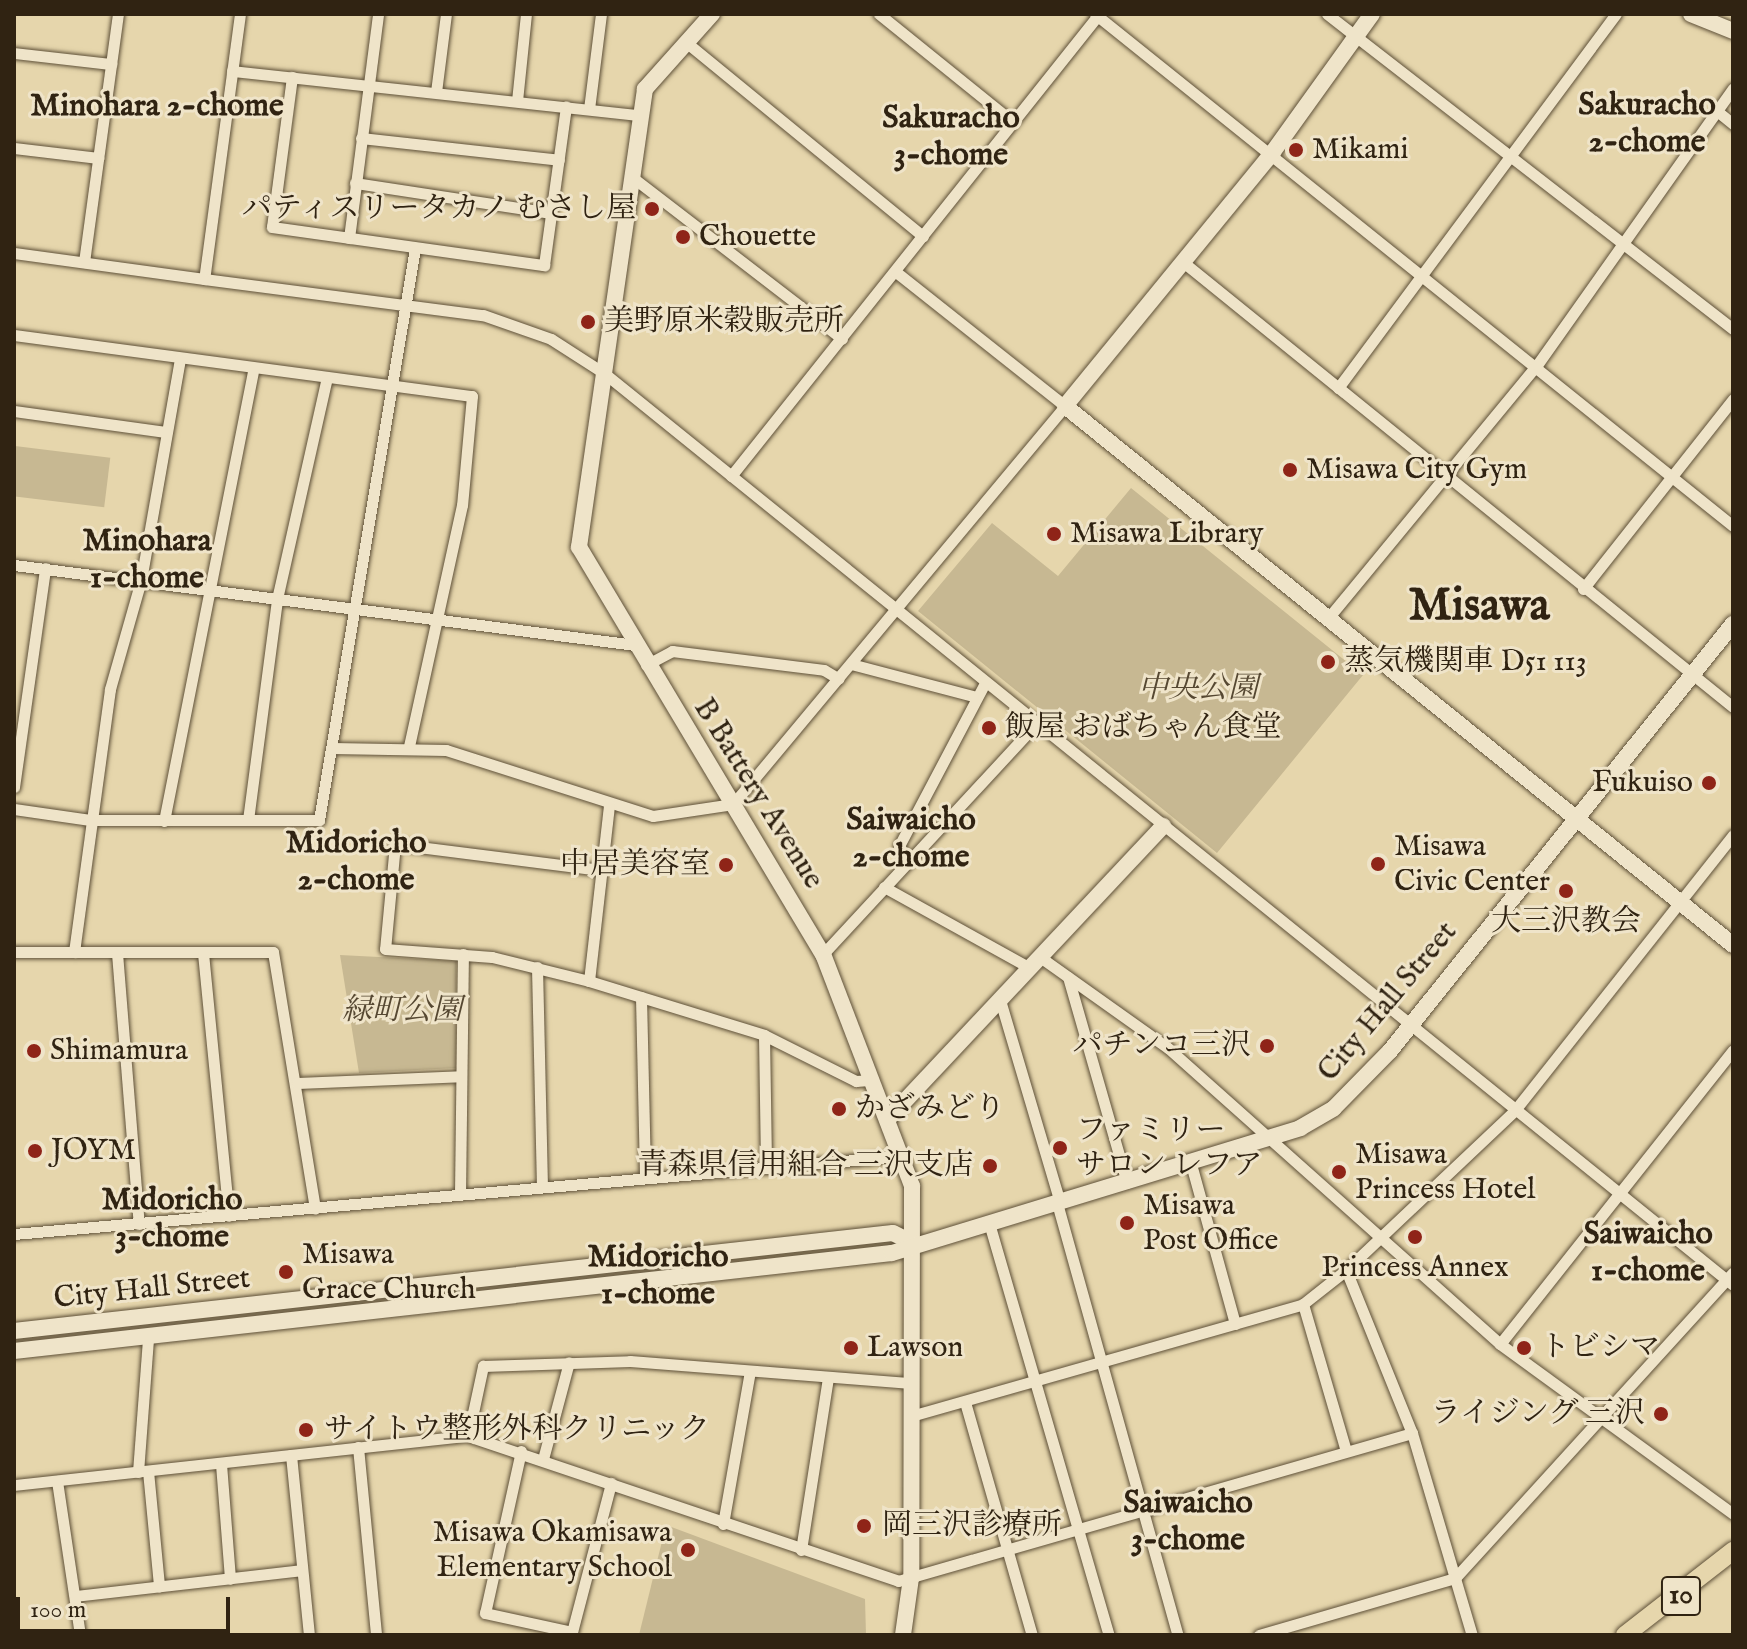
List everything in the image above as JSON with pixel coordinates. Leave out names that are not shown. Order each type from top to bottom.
[{"type":"main road","name":"10","points":[[1625,1635],[1733,1551]]},
{"type":"street","points":[[84,262],[118,14]]},
{"type":"street","points":[[204,279],[240,14]]},
{"type":"street","points":[[349,238],[378,14]]},
{"type":"street","points":[[436,92],[446,14]]},
{"type":"street","points":[[517,101],[526,14]]},
{"type":"street","points":[[589,109],[601,14]]},
{"type":"street","name":"B Battery Avenue","points":[[712,14],[645,89],[579,547],[646,665],[823,954],[912,1186],[911,1578],[903,1635]]},
{"type":"street","points":[[879,14],[1013,122]]},
{"type":"street","points":[[1327,14],[1733,329]]},
{"type":"street","points":[[332,748],[446,750],[609,805],[675,819],[733,804],[1273,152],[1372,14]]},
{"type":"street","points":[[1338,388],[1426,274],[1616,14]]},
{"type":"street","points":[[1691,14],[1733,31]]},
{"type":"street","points":[[731,476],[1097,15],[1426,274],[1733,526]]},
{"type":"street","points":[[687,43],[923,236]]},
{"type":"street","points":[[14,53],[111,64]]},
{"type":"street","points":[[232,71],[368,83],[640,115]]},
{"type":"street","points":[[292,77],[272,227],[544,265],[566,107]]},
{"type":"street","points":[[1329,617],[1537,365],[1733,88]]},
{"type":"street","points":[[1717,111],[1733,124]]},
{"type":"street","points":[[361,138],[559,160]]},
{"type":"street","points":[[14,148],[98,158]]},
{"type":"street","points":[[632,177],[842,339]]},
{"type":"street","points":[[355,183],[551,213]]},
{"type":"street","points":[[14,809],[90,820],[319,820],[396,387],[415,248]]},
{"type":"street","points":[[14,253],[408,306],[517,324],[604,373],[1035,725],[1731,1279],[1599,1416],[1455,1578],[1259,1635]]},
{"type":"street","points":[[1183,262],[1583,589],[1733,707]]},
{"type":"street","points":[[896,272],[1329,617],[1733,945]]},
{"type":"street","points":[[14,335],[472,396],[462,505],[409,747]]},
{"type":"street","points":[[74,952],[110,689],[141,580],[180,358]]},
{"type":"street","points":[[164,821],[205,590],[254,368]]},
{"type":"street","points":[[248,820],[277,599],[327,378]]},
{"type":"street","points":[[1583,589],[1733,399]]},
{"type":"street","points":[[14,411],[166,432]]},
{"type":"street","points":[[14,565],[635,645]]},
{"type":"street","points":[[14,787],[17,734],[45,568]]},
{"type":"street","name":"City Hall Street","points":[[14,1351],[892,1253],[913,1243],[1268,1140],[1334,1108],[1409,1025],[1733,624]]},
{"type":"street","points":[[646,665],[672,651],[824,670],[839,679]]},
{"type":"street","points":[[851,664],[973,696]]},
{"type":"street","points":[[909,862],[899,846],[973,696],[985,683]]},
{"type":"street","points":[[823,954],[1035,725]]},
{"type":"street","points":[[589,981],[609,805]]},
{"type":"street","points":[[888,1119],[1163,826]]},
{"type":"street","points":[[911,1416],[1303,1304],[1346,1270],[1515,1110],[1733,835]]},
{"type":"street","points":[[601,870],[395,844],[385,949],[463,954],[537,967],[764,1035],[856,1081],[872,1080]]},
{"type":"street","points":[[884,887],[1068,977],[1168,1048],[1500,1344],[1733,1514]]},
{"type":"street","points":[[14,952],[273,952],[297,1083],[315,1209]]},
{"type":"street","points":[[117,953],[139,1224]]},
{"type":"street","points":[[203,953],[229,1216]]},
{"type":"street","points":[[460,1195],[463,954]]},
{"type":"street","points":[[537,967],[542,1186]]},
{"type":"street","points":[[1068,977],[1127,1183]]},
{"type":"street","points":[[641,997],[645,1178]]},
{"type":"street","points":[[1000,1000],[1178,1635]]},
{"type":"street","points":[[764,1035],[766,1167]]},
{"type":"street","points":[[1500,1344],[1733,1050]]},
{"type":"street","points":[[297,1083],[461,1076]]},
{"type":"street","points":[[14,1234],[901,1156]]},
{"type":"street","points":[[1191,1164],[1235,1324]]},
{"type":"street","points":[[989,1223],[1109,1635]]},
{"type":"street","name":"City Hall Street","points":[[14,1331],[893,1233],[913,1243]]},
{"type":"street","points":[[1346,1270],[1412,1433],[1472,1635]]},
{"type":"street","points":[[1303,1304],[1346,1451]]},
{"type":"street","points":[[148,1338],[143,1471],[159,1586]]},
{"type":"street","points":[[468,1436],[483,1366],[569,1362],[911,1383]]},
{"type":"street","points":[[543,1459],[569,1362]]},
{"type":"street","points":[[723,1524],[750,1371]]},
{"type":"street","points":[[801,1550],[828,1377]]},
{"type":"street","points":[[965,1402],[1032,1635]]},
{"type":"street","points":[[14,1485],[468,1436],[521,1451],[872,1576],[911,1578],[1412,1433]]},
{"type":"street","points":[[358,1447],[376,1635]]},
{"type":"street","points":[[521,1451],[485,1613],[572,1632],[611,1483]]},
{"type":"street","points":[[291,1455],[309,1635]]},
{"type":"street","points":[[221,1464],[230,1579]]},
{"type":"street","points":[[57,1481],[80,1635]]},
{"type":"street","points":[[75,1596],[302,1570]]},
{"type":"green space","points":[[15,446],[110,458],[104,507],[14,496]]},
{"type":"green space","name":"中央公園","points":[[1131,488],[1363,675],[1217,853],[918,611],[992,523],[1058,576]]},
{"type":"green space","name":"緑町公園","points":[[340,955],[456,961],[456,1068],[359,1073]]},
{"type":"green space","points":[[666,1525],[865,1599],[866,1635],[639,1635]]},
{"type":"place","name":"Mikami","points":[[1296,150]]},
{"type":"place","name":"パティスリータカノ むさし屋","points":[[652,209]]},
{"type":"place","name":"Chouette","points":[[683,237]]},
{"type":"place","name":"美野原米穀販売所","points":[[588,322]]},
{"type":"place","name":"Misawa City Gym","points":[[1290,470]]},
{"type":"place","name":"Misawa Library","points":[[1054,534]]},
{"type":"place","name":"蒸気機関車 D51 113","points":[[1328,662]]},
{"type":"place","name":"飯屋 おばちゃん食堂","points":[[989,728]]},
{"type":"place","name":"Fukuiso","points":[[1709,783]]},
{"type":"place","name":"Misawa Civic Center","points":[[1378,864]]},
{"type":"place","name":"中居美容室","points":[[726,865]]},
{"type":"place","name":"大三沢教会","points":[[1566,891]]},
{"type":"place","name":"パチンコ三沢","points":[[1267,1046]]},
{"type":"place","name":"Shimamura","points":[[34,1051]]},
{"type":"place","name":"かざみどり","points":[[839,1109]]},
{"type":"place","name":"ファミリー サロン レフア","points":[[1060,1148]]},
{"type":"place","name":"JOYM","points":[[35,1151]]},
{"type":"place","name":"青森県信用組合 三沢支店","points":[[990,1166]]},
{"type":"place","name":"Misawa Princess Hotel","points":[[1339,1172]]},
{"type":"place","name":"Misawa Post Office","points":[[1127,1223]]},
{"type":"place","name":"Princess Annex","points":[[1415,1237]]},
{"type":"place","name":"Misawa Grace Church","points":[[286,1272]]},
{"type":"place","name":"Lawson","points":[[851,1348]]},
{"type":"place","name":"トビシマ","points":[[1524,1348]]},
{"type":"place","name":"ライジング 三沢","points":[[1661,1414]]},
{"type":"place","name":"サイトウ整形外科クリニック","points":[[306,1430]]},
{"type":"place","name":"岡三沢診療所","points":[[864,1526]]},
{"type":"place","name":"Misawa Okamisawa Elementary School","points":[[688,1550]]},
{"type":"district","name":"Minohara 2-chome","points":[[157,107]]},
{"type":"district","name":"Sakuracho 2-chome","points":[[1647,126]]},
{"type":"district","name":"Sakuracho 3-chome","points":[[951,138]]},
{"type":"district","name":"Minohara 1-chome","points":[[147,562]]},
{"type":"district","name":"Misawa","points":[[1479,607]]},
{"type":"district","name":"Saiwaicho 2-chome","points":[[911,840]]},
{"type":"district","name":"Midoricho 2-chome","points":[[356,864]]},
{"type":"district","name":"Midoricho 3-chome","points":[[172,1220]]},
{"type":"district","name":"Saiwaicho 1-chome","points":[[1648,1254]]},
{"type":"district","name":"Midoricho 1-chome","points":[[658,1278]]},
{"type":"district","name":"Saiwaicho 3-chome","points":[[1188,1524]]}]
